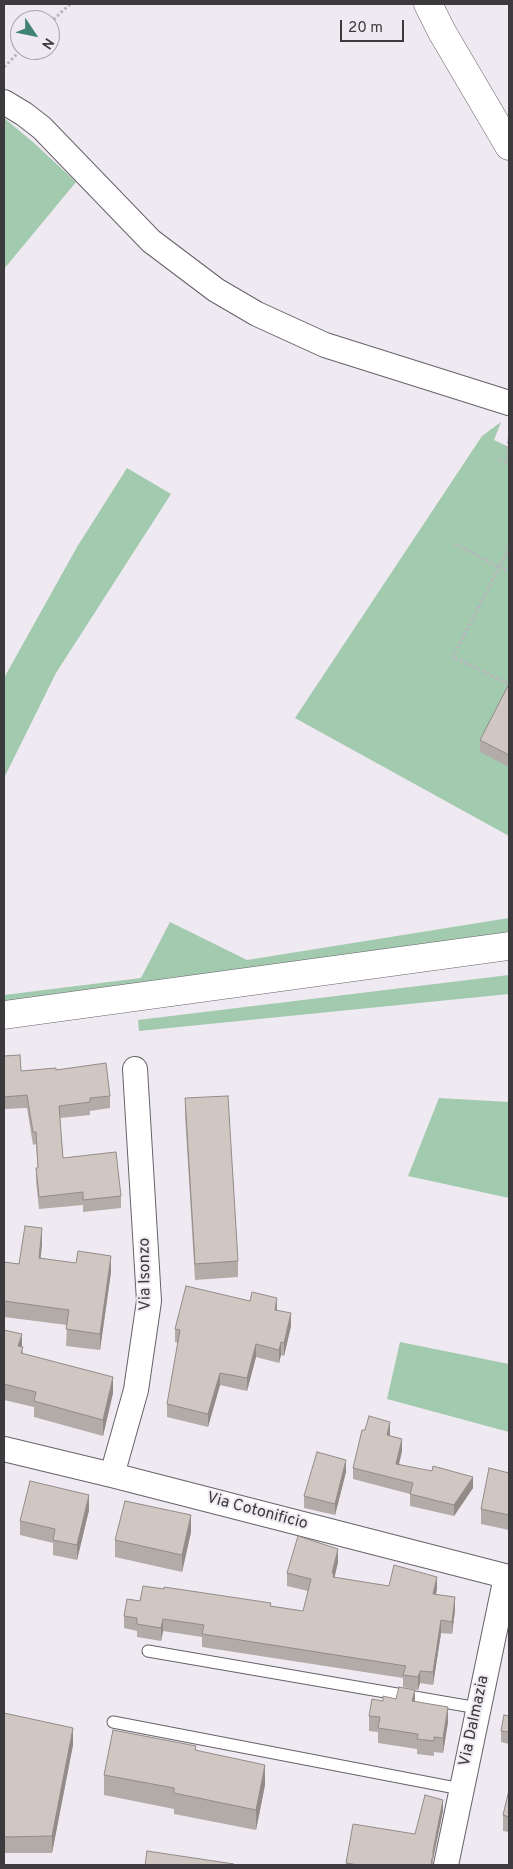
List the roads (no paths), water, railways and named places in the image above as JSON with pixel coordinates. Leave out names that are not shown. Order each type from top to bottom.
[{"type":"main road","points":[[428,4],[442,32],[509,146]]},
{"type":"main road","points":[[4,1015],[509,946]]},
{"type":"street","points":[[4,102],[42,128],[152,241],[216,290],[257,314],[325,345],[509,404]]},
{"type":"street","name":"Via Isonzo","points":[[112,1474],[136,1390],[149,1301],[135,1069]]},
{"type":"street","name":"Via Cotonificio","points":[[4,1449],[112,1474],[508,1577]]},
{"type":"street","name":"Via Dalmazia","points":[[446,1865],[478,1708],[508,1577]]},
{"type":"lane","points":[[148,1651],[478,1708]]},
{"type":"lane","points":[[113,1722],[461,1789]]}]
